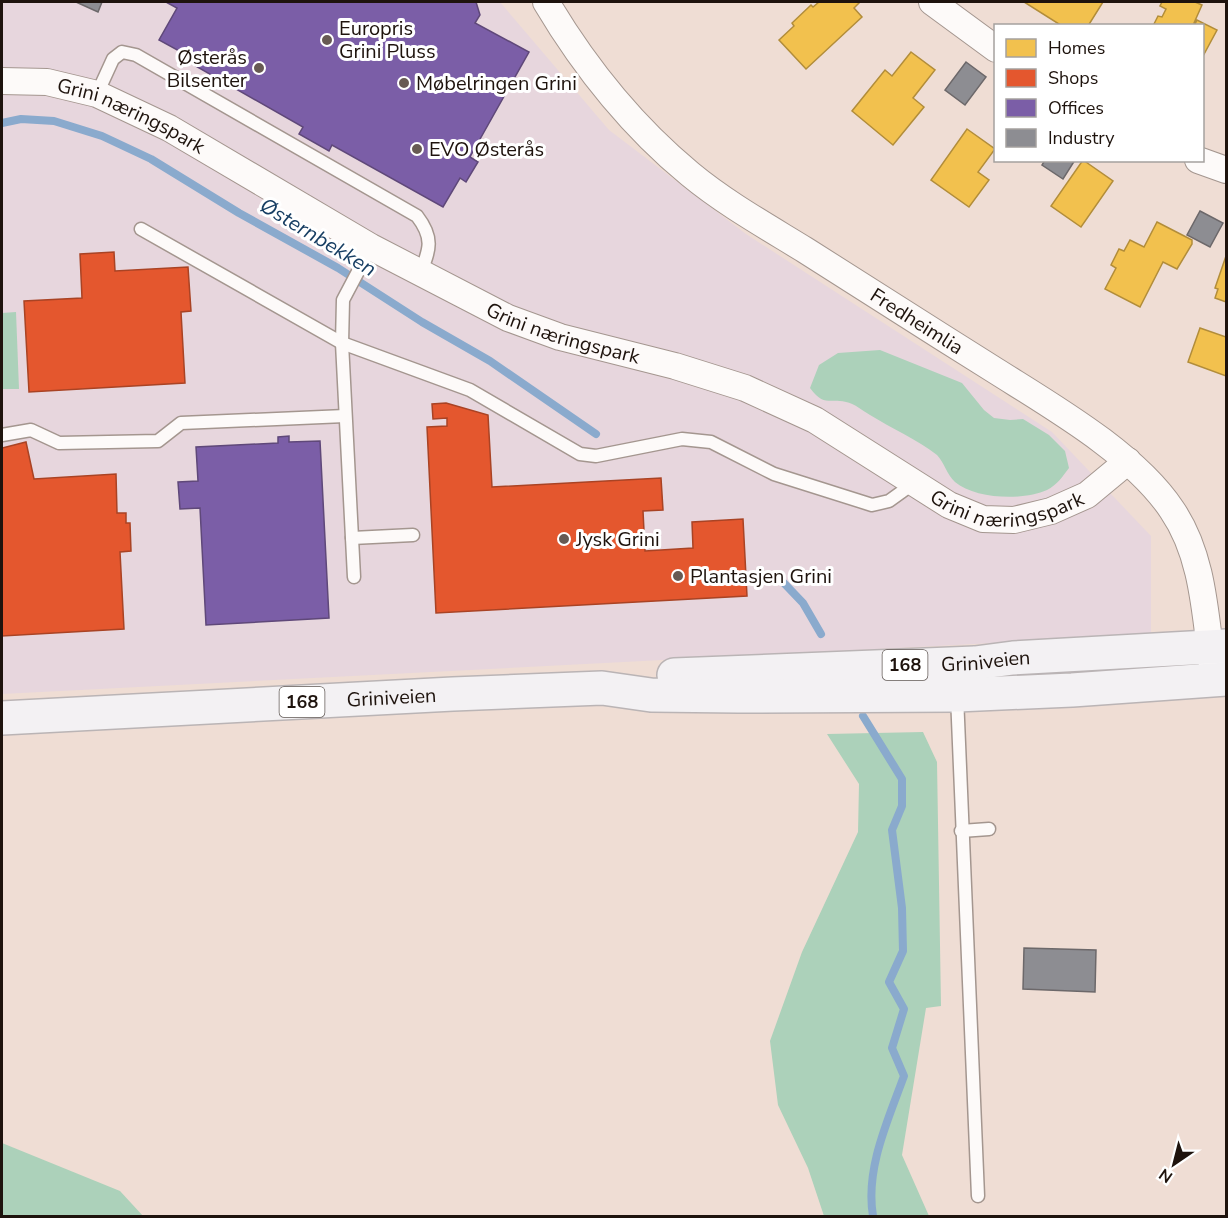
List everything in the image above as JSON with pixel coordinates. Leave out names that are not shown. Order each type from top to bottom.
[{"type":"main road","name":"Griniveien","points":[[955,679],[975,663],[1013,658],[1218,646]]},
{"type":"main road","name":"Griniveien","points":[[2,718],[464,693],[602,688],[647,676],[1220,680]]},
{"type":"street","name":"Fredheimlia","points":[[546,2],[571,44],[631,118],[690,174],[753,218],[1055,409],[1128,461],[1156,488],[1174,511],[1188,539],[1199,570],[1218,646],[1220,680]]},
{"type":"street","points":[[932,2],[994,48]]},
{"type":"street","name":"Grini næringspark","points":[[2,81],[47,82],[97,94],[169,128],[371,247],[508,318],[560,337],[675,366],[745,388],[815,420],[949,505],[983,519],[1014,520],[1051,511],[1087,495],[1128,461]]},
{"type":"street","points":[[1204,162],[1227,170]]},
{"type":"lane","points":[[97,94],[113,59],[122,52],[136,55],[417,216],[427,230],[430,250],[420,274]]},
{"type":"lane","points":[[141,229],[342,343],[471,390],[580,454],[596,456],[682,439],[711,442],[774,474],[872,505],[889,501],[914,483]]},
{"type":"lane","points":[[354,578],[342,343],[343,300],[371,247]]},
{"type":"lane","points":[[2,435],[31,430],[58,443],[158,441],[181,423],[345,416]]},
{"type":"lane","points":[[352,538],[413,535]]},
{"type":"lane","points":[[955,679],[978,1196]]},
{"type":"lane","points":[[961,831],[989,829]]},
{"type":"shaded area","points":[[2,2],[500,2],[609,130],[746,234],[1052,432],[1151,536],[1151,635],[2,694]]},
{"type":"green space","points":[[16,312],[19,389],[2,389],[2,313]]},
{"type":"green space","points":[[880,350],[962,383],[984,410],[994,418],[1023,419],[1049,435],[1065,451],[1069,468],[1054,486],[1037,494],[1000,497],[974,492],[955,482],[937,455],[921,444],[852,404],[819,398],[810,388],[819,365],[838,353]]},
{"type":"green space","points":[[923,732],[937,762],[941,1006],[926,1008],[902,1155],[929,1216],[824,1216],[808,1168],[778,1105],[770,1041],[802,952],[858,832],[859,784],[827,734]]},
{"type":"green space","points":[[2,1143],[120,1191],[143,1216],[2,1216]]},
{"type":"building: Homes","points":[[819,2],[860,2],[854,8],[862,17],[806,69],[779,40],[794,26],[792,23],[811,5],[813,7]]},
{"type":"building: Homes","points":[[1024,2],[1103,2],[1089,24],[1059,24]]},
{"type":"building: Homes","points":[[1162,2],[1195,2],[1202,5],[1195,24],[1154,24],[1158,16],[1162,17],[1166,9],[1160,6]]},
{"type":"building: Homes","points":[[1197,20],[1217,30],[1204,54],[1204,24],[1195,24]]},
{"type":"building: Homes","points":[[911,52],[935,70],[913,98],[924,107],[893,145],[852,111],[885,70],[892,76]]},
{"type":"building: Homes","points":[[967,129],[994,148],[978,172],[989,180],[969,207],[931,180]]},
{"type":"building: Homes","points":[[1082,162],[1086,162],[1113,181],[1081,227],[1051,206]]},
{"type":"building: Homes","points":[[1157,222],[1192,240],[1192,244],[1177,269],[1163,262],[1140,307],[1105,289],[1116,268],[1111,265],[1119,249],[1124,251],[1130,240],[1144,247]]},
{"type":"building: Homes","points":[[1226,256],[1226,302],[1215,298],[1218,289],[1215,288]]},
{"type":"building: Homes","points":[[1200,328],[1226,337],[1226,376],[1188,362]]},
{"type":"building: Shops","points":[[114,252],[115,271],[188,267],[191,311],[181,312],[185,383],[29,392],[24,301],[82,298],[80,254]]},
{"type":"building: Shops","points":[[446,403],[488,415],[492,487],[661,478],[663,510],[643,511],[645,551],[693,548],[692,522],[743,519],[747,596],[436,613],[427,427],[447,426],[447,418],[433,419],[432,404]]},
{"type":"building: Shops","points":[[26,442],[34,479],[116,474],[117,513],[126,513],[126,523],[130,523],[131,551],[120,552],[124,629],[2,636],[2,448]]},
{"type":"building: Offices","points":[[166,2],[476,2],[480,15],[475,23],[529,52],[470,157],[478,162],[466,182],[460,178],[443,207],[332,145],[329,151],[299,134],[303,127],[192,64],[194,59],[159,40],[177,8]]},
{"type":"building: Offices","points":[[289,436],[289,442],[320,441],[329,618],[206,625],[200,508],[180,509],[178,482],[198,481],[196,447],[278,443],[278,437]]},
{"type":"building: Industry","points":[[76,2],[102,2],[98,12]]},
{"type":"building: Industry","points":[[966,62],[986,77],[965,105],[945,90]]},
{"type":"building: Industry","points":[[1044,162],[1074,162],[1063,179],[1042,165]]},
{"type":"building: Industry","points":[[1200,211],[1223,223],[1210,247],[1187,235]]},
{"type":"building: Industry","points":[[1024,948],[1096,950],[1095,992],[1023,989]]},
{"type":"waterway","name":"Østernbekken","points":[[2,123],[21,119],[54,121],[102,136],[151,159],[239,213],[338,268],[422,322],[490,361],[596,434]]},
{"type":"waterway","name":"Østernbekken","points":[[781,580],[803,603],[821,634]]},
{"type":"waterway","name":"Østernbekken","points":[[863,716],[902,779],[902,806],[892,830],[902,908],[903,951],[889,982],[904,1009],[892,1048],[904,1076],[885,1127],[875,1163],[871,1198],[873,1216]]},
{"type":"place","name":"Europris Grini Pluss","points":[[327,40]]},
{"type":"place","name":"Østerås Bilsenter","points":[[259,68]]},
{"type":"place","name":"Møbelringen Grini","points":[[404,83]]},
{"type":"place","name":"EVO Østerås","points":[[417,149]]},
{"type":"place","name":"Jysk Grini","points":[[564,539]]},
{"type":"place","name":"Plantasjen Grini","points":[[678,576]]}]
